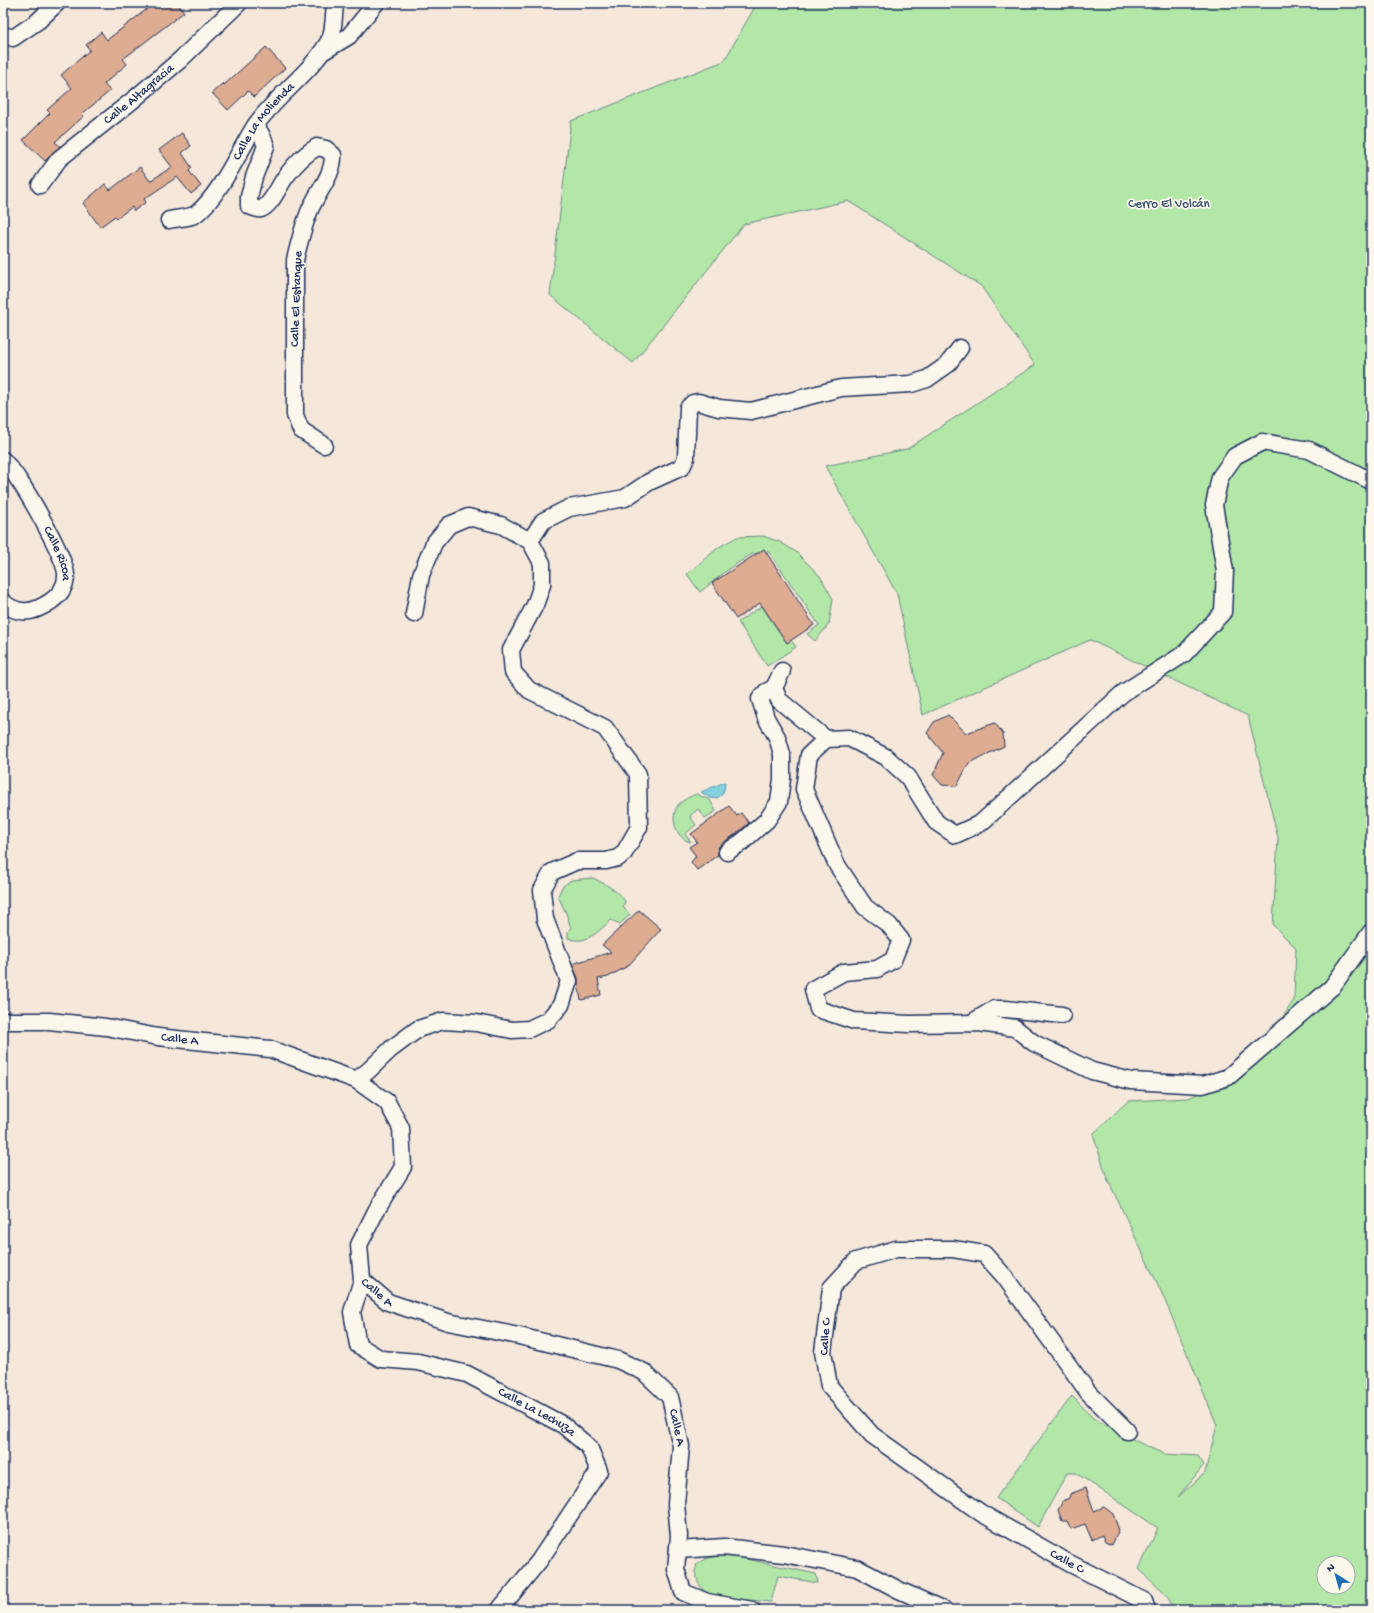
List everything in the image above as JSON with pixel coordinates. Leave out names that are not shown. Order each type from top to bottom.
[{"type":"street","points":[[3,35],[13,38],[38,21],[57,3]]},
{"type":"street","name":"Calle Altagracia","points":[[40,185],[59,159],[162,75],[239,3]]},
{"type":"street","name":"Calle La Molienda","points":[[169,220],[194,215],[207,203],[221,183],[256,125],[277,100],[302,76],[322,52],[332,37],[335,3]]},
{"type":"street","points":[[322,52],[349,36],[376,3]]},
{"type":"street","name":"Calle El Estanque","points":[[256,125],[266,146],[254,177],[249,197],[249,206],[257,209],[262,208],[270,202],[287,174],[308,152],[317,147],[326,149],[333,155],[333,163],[329,173],[309,211],[300,238],[295,260],[295,415],[301,430],[324,445]]},
{"type":"street","points":[[530,541],[543,521],[569,508],[625,498],[650,482],[682,466],[686,458],[688,408],[693,403],[698,402],[719,408],[751,411],[841,388],[911,384],[927,379],[947,365],[960,348]]},
{"type":"street","points":[[1371,481],[1309,450],[1262,442],[1235,456],[1220,477],[1214,505],[1225,571],[1223,612],[1184,654],[1123,693],[981,823],[955,835],[936,822],[908,777],[886,757],[848,738],[826,739],[809,755],[804,789],[838,865],[865,907],[889,925],[901,940],[893,960],[877,969],[844,972],[813,989],[818,1009],[854,1021],[910,1024],[970,1023],[1015,1028],[1034,1043],[1092,1071],[1131,1081],[1203,1086],[1228,1077],[1332,987],[1371,932]]},
{"type":"street","name":"Calle Ricoa","points":[[3,460],[18,479],[49,533],[66,568],[66,577],[64,586],[58,596],[50,602],[30,612],[20,612],[10,608],[3,602]]},
{"type":"street","points":[[356,1080],[368,1071],[391,1049],[418,1029],[443,1021],[476,1023],[512,1030],[528,1029],[548,1020],[561,1005],[569,981],[545,918],[542,890],[552,872],[577,861],[606,861],[618,858],[624,852],[639,827],[638,774],[605,728],[529,690],[513,672],[511,650],[535,605],[542,585],[542,563],[530,541],[501,525],[468,517],[450,525],[434,543],[421,576],[414,614]]},
{"type":"street","points":[[727,852],[742,842],[767,820],[779,802],[782,779],[782,754],[777,738],[766,718],[760,699],[766,692],[774,688],[782,671]]},
{"type":"street","points":[[774,688],[778,700],[826,739]]},
{"type":"street","points":[[970,1023],[994,1009],[1062,1015]]},
{"type":"street","name":"Calle A","points":[[3,1021],[49,1021],[92,1025],[158,1037],[270,1049],[356,1080],[386,1102],[401,1128],[403,1167],[376,1210],[359,1245],[362,1280],[388,1302],[438,1319],[519,1336],[618,1360],[644,1372],[670,1397],[681,1446],[676,1504],[678,1536],[676,1569],[683,1592],[706,1602],[752,1610]]},
{"type":"street","name":"Calle C","points":[[1127,1431],[1088,1392],[1004,1276],[984,1254],[953,1249],[896,1250],[856,1261],[831,1288],[823,1352],[829,1386],[872,1435],[981,1513],[1069,1563],[1144,1602],[1147,1610]]},
{"type":"street","name":"Calle La Lechuza","points":[[362,1280],[352,1312],[358,1346],[380,1359],[418,1362],[467,1374],[563,1425],[589,1447],[599,1471],[540,1561],[499,1610]]},
{"type":"street","points":[[678,1550],[724,1547],[784,1554],[857,1568],[899,1590],[944,1610]]},
{"type":"street","points":[[899,1590],[916,1610]]},
{"type":"green space","name":"Cerro El Volcán","points":[[757,3],[1371,3],[1371,1610],[1174,1610],[1168,1597],[1139,1569],[1158,1528],[1076,1473],[1067,1473],[1038,1527],[996,1498],[1072,1396],[1093,1418],[1142,1444],[1164,1454],[1198,1456],[1204,1465],[1178,1497],[1205,1473],[1217,1425],[1161,1291],[1107,1178],[1093,1134],[1128,1101],[1188,1098],[1244,1075],[1294,1000],[1296,948],[1273,925],[1278,838],[1248,716],[1090,640],[923,715],[897,594],[825,466],[907,449],[1035,365],[981,286],[848,201],[744,224],[633,363],[550,295],[571,121],[724,61]]},
{"type":"green space","points":[[763,536],[780,542],[796,552],[820,576],[833,599],[829,624],[815,641],[807,634],[819,625],[769,552],[752,554],[730,568],[700,592],[687,574],[719,547],[737,537]]},
{"type":"green space","points":[[762,606],[787,643],[791,640],[796,647],[767,666],[738,622]]},
{"type":"green space","points":[[696,794],[710,800],[716,811],[705,818],[698,809],[690,816],[696,825],[685,834],[691,842],[685,840],[678,832],[675,826],[674,814],[679,804],[685,799]]},
{"type":"green space","points":[[593,878],[618,893],[625,901],[623,907],[630,915],[620,924],[611,920],[597,933],[586,939],[574,940],[568,938],[568,931],[571,928],[558,896],[562,887],[571,880]]},
{"type":"green space","points":[[718,1556],[737,1557],[816,1574],[818,1583],[778,1576],[771,1602],[709,1594],[702,1589],[695,1572],[697,1564],[705,1559]]},
{"type":"water","points":[[725,782],[722,794],[717,798],[710,798],[701,792]]},
{"type":"building","points":[[142,3],[177,3],[184,12],[123,59],[127,64],[104,84],[110,91],[82,114],[84,116],[55,142],[60,146],[45,161],[23,140],[50,113],[47,110],[72,88],[61,75],[90,50],[86,45],[101,32],[107,40],[147,9]]},
{"type":"building","points":[[266,47],[285,68],[254,97],[248,91],[228,110],[212,93],[223,83],[224,85]]},
{"type":"building","points":[[182,133],[191,146],[182,153],[192,168],[189,171],[201,186],[191,194],[177,177],[144,199],[146,202],[134,211],[132,207],[117,218],[115,216],[100,227],[83,203],[105,184],[110,190],[140,167],[150,181],[172,167],[159,150]]},
{"type":"building","points":[[764,549],[814,625],[787,643],[760,603],[736,619],[712,583]]},
{"type":"building","points":[[948,715],[966,733],[995,723],[1003,734],[1004,746],[969,763],[957,786],[942,785],[933,775],[943,753],[927,733],[934,722]]},
{"type":"building","points":[[729,806],[737,816],[741,813],[749,823],[721,844],[718,848],[718,855],[697,870],[691,862],[696,856],[689,847],[697,842],[691,834]]},
{"type":"building","points":[[639,910],[661,929],[628,966],[608,977],[598,979],[601,995],[581,1000],[578,978],[572,964],[611,952],[602,945]]},
{"type":"building","points":[[1086,1488],[1094,1511],[1104,1507],[1113,1514],[1119,1530],[1112,1545],[1105,1542],[1102,1535],[1092,1540],[1085,1524],[1071,1529],[1067,1521],[1062,1521],[1058,1510],[1063,1501],[1069,1498],[1070,1494]]}]
